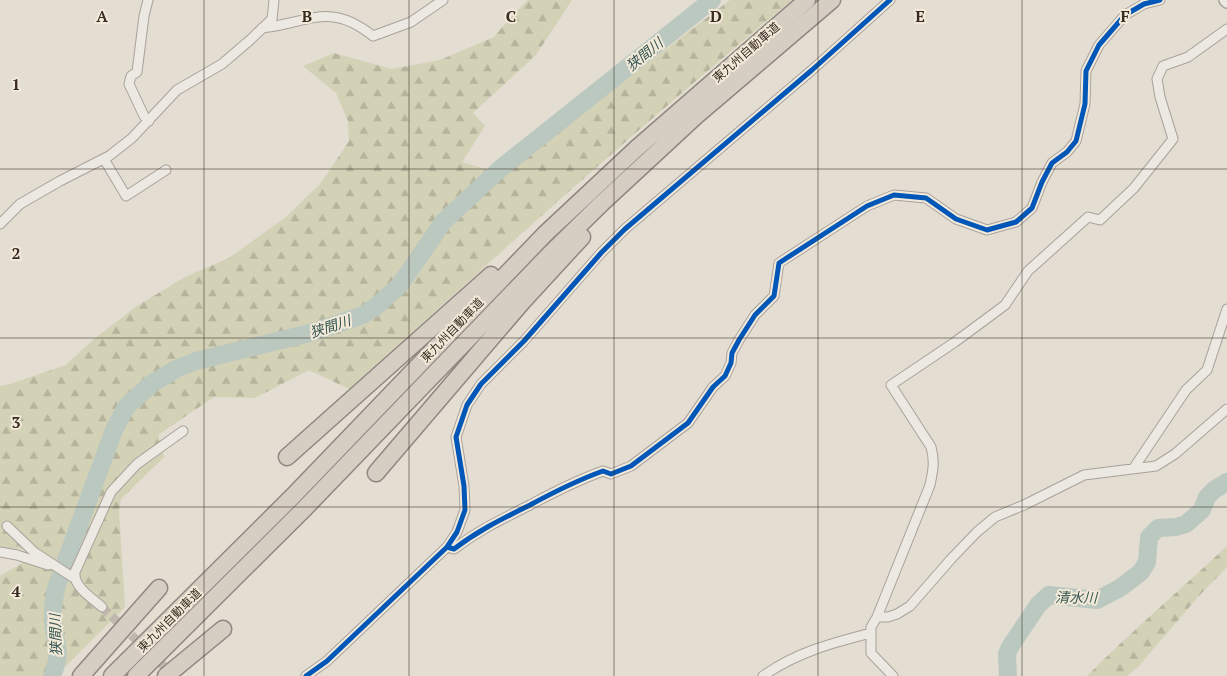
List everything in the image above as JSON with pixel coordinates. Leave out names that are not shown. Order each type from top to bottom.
[{"type":"highway","name":"東九州自動車道","points":[[112,676],[292,497],[465,316],[594,187],[807,0]]},
{"type":"highway","name":"東九州自動車道","points":[[136,676],[312,501],[561,243],[650,157],[832,0]]},
{"type":"highway","points":[[376,473],[599,219],[737,81]]},
{"type":"highway","points":[[287,457],[528,242],[594,187]]},
{"type":"highway","points":[[81,676],[159,588]]},
{"type":"highway","points":[[166,676],[222,628]]},
{"type":"street","points":[[148,0],[144,16],[137,72],[131,76],[129,84],[144,116],[149,121]]},
{"type":"street","points":[[0,224],[20,204],[104,159],[132,138],[177,90],[222,64],[272,19],[274,0]]},
{"type":"street","points":[[262,28],[284,26],[315,17],[332,16],[347,20],[374,36],[411,22],[443,0]]},
{"type":"street","points":[[306,676],[327,662],[447,546],[457,532],[465,510],[464,486],[456,437],[467,405],[481,384],[524,341],[601,253],[625,229],[812,70],[890,0]]},
{"type":"street","points":[[447,546],[454,550],[474,534],[495,522],[582,478],[603,470],[611,474],[631,466],[674,434],[688,422],[713,387],[725,376],[731,364],[732,353],[754,315],[774,296],[779,264],[867,206],[894,195],[926,198],[956,219],[988,230],[1016,222],[1032,208],[1052,163],[1067,152],[1076,141],[1085,104],[1086,71],[1099,46],[1125,15],[1144,4],[1160,0]]},
{"type":"street","points":[[893,676],[872,653],[871,627],[878,617],[930,485],[934,464],[931,448],[891,385],[955,342],[1005,305],[1028,271],[1088,218],[1100,220],[1134,188],[1173,139],[1160,98],[1157,79],[1163,66],[1188,56],[1227,29]]},
{"type":"street","points":[[104,159],[126,196],[166,170]]},
{"type":"street","points":[[1133,469],[1186,390],[1207,370],[1227,309]]},
{"type":"street","points":[[878,617],[888,617],[897,614],[910,606],[951,559],[977,532],[995,517],[1024,505],[1074,478],[1084,475],[1156,466],[1175,454],[1227,409]]},
{"type":"street","points":[[74,578],[111,492],[137,464],[183,431]]},
{"type":"street","points":[[7,526],[34,552],[74,578],[102,607]]},
{"type":"street","points":[[0,552],[17,555],[56,567]]},
{"type":"street","points":[[763,676],[798,655],[834,642],[871,633]]},
{"type":"green space","points":[[528,0],[572,0],[536,55],[473,113],[485,126],[462,162],[503,174],[730,0],[792,0],[624,143],[349,389],[309,370],[255,398],[214,397],[158,435],[164,457],[121,499],[119,510],[125,607],[56,676],[0,676],[0,576],[42,552],[0,547],[0,386],[66,365],[94,339],[137,306],[185,277],[229,258],[286,217],[321,183],[349,141],[348,121],[336,93],[303,66],[334,53],[392,69],[440,60],[494,37]]},
{"type":"green space","points":[[1227,546],[1227,567],[1198,597],[1138,667],[1127,676],[1087,676],[1139,626]]},
{"type":"waterway","name":"狭間川","points":[[52,676],[58,654],[53,616],[57,585],[114,430],[126,407],[150,385],[176,369],[196,361],[310,333],[363,315],[374,308],[399,286],[444,221],[501,168],[712,0]]},
{"type":"waterway","name":"清水川","points":[[1008,676],[1007,654],[1010,647],[1038,605],[1049,595],[1097,600],[1120,588],[1141,572],[1147,562],[1149,537],[1158,528],[1176,527],[1186,524],[1202,510],[1207,497],[1227,482]]},
{"type":"tunnel","points":[[102,607],[172,674]]},
{"type":"cycle path","points":[[306,676],[327,661],[447,547],[457,532],[465,510],[464,486],[456,437],[467,405],[481,384],[524,341],[601,253],[625,229],[812,70],[890,0]]},
{"type":"cycle path","points":[[447,547],[454,549],[491,525],[575,482],[603,471],[611,474],[631,466],[688,423],[713,387],[725,376],[731,363],[732,353],[755,315],[774,296],[779,263],[867,206],[894,195],[926,198],[956,219],[987,230],[1016,222],[1032,208],[1052,163],[1067,152],[1076,141],[1085,104],[1086,71],[1099,45],[1125,15],[1144,4],[1160,0]]}]
